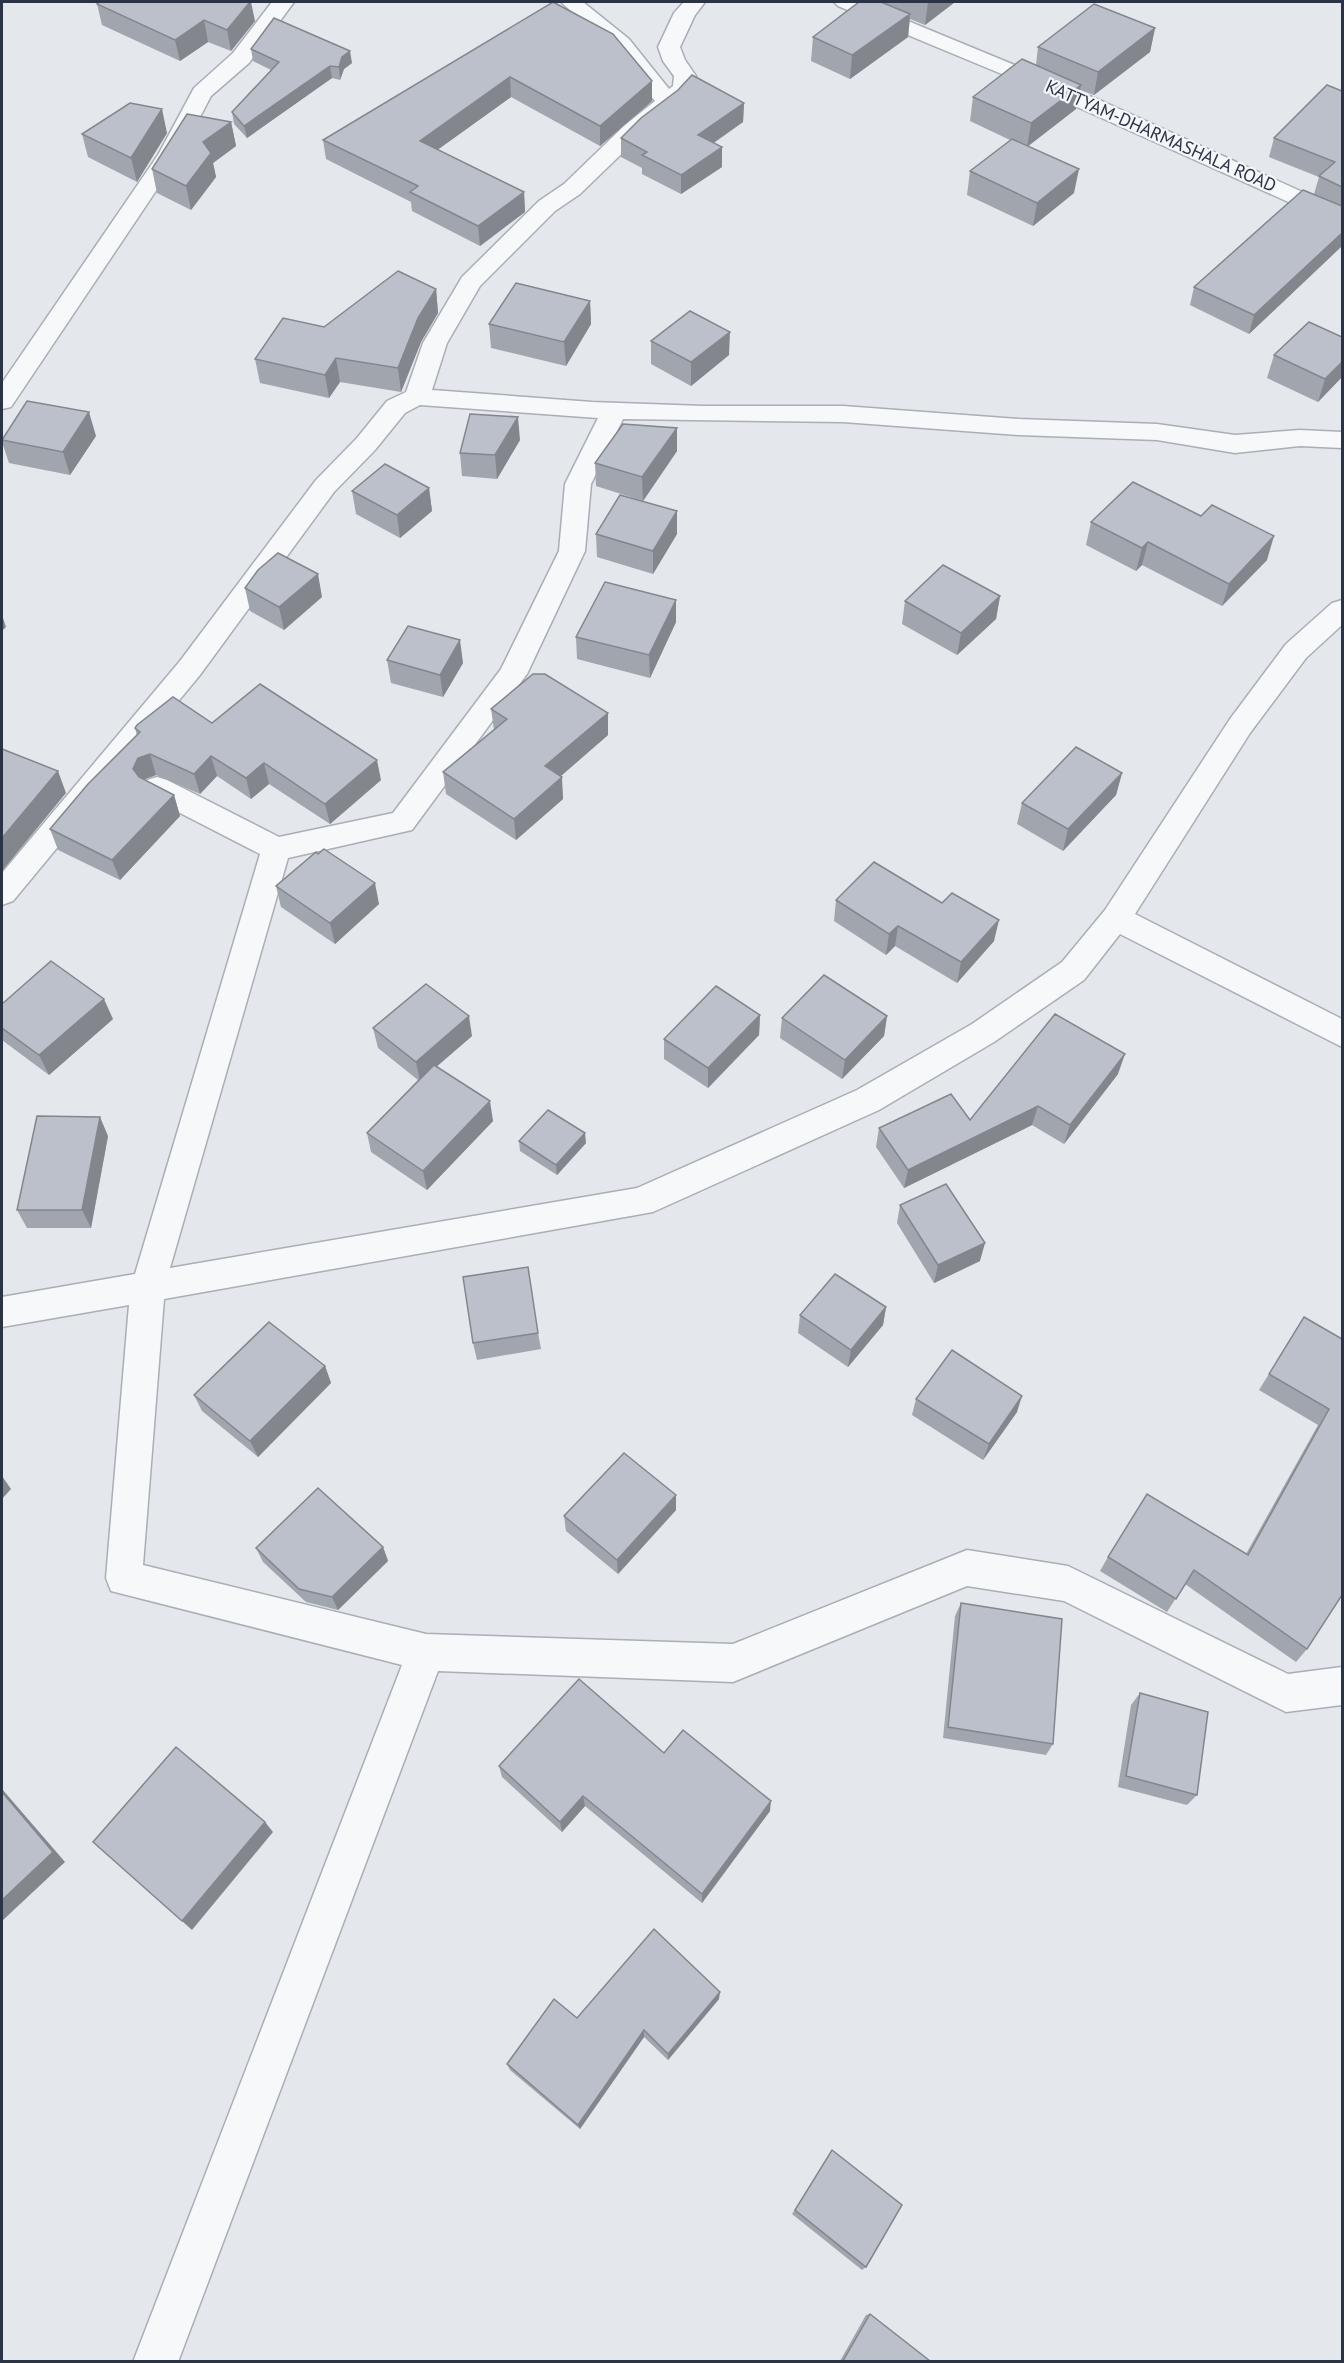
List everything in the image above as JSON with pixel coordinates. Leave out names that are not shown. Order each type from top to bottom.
[{"type":"street","points":[[2,401],[169,155],[202,93],[241,58],[283,2]]},
{"type":"street","points":[[572,2],[621,44],[669,103]]},
{"type":"street","points":[[417,397],[435,343],[470,282],[547,206],[572,189],[632,131],[669,103],[684,88],[685,75],[674,61],[669,47],[685,13],[695,2]]},
{"type":"street","name":"KATTYAM-DHARMASHALA ROAD","points":[[849,2],[1002,64],[1192,148],[1342,219]]},
{"type":"street","points":[[2,892],[190,668],[326,486],[366,444],[396,407],[417,397],[614,411],[843,414],[1019,427],[1157,432],[1235,444],[1300,438],[1342,440]]},
{"type":"street","points":[[156,788],[276,849],[402,822],[513,674],[572,551],[578,484],[614,411]]},
{"type":"street","points":[[2,1312],[641,1202],[868,1100],[983,1033],[1073,971],[1116,918],[1247,717],[1296,651],[1342,610]]},
{"type":"street","points":[[276,849],[148,1287],[124,1578],[426,1652],[733,1663],[967,1568],[1068,1584],[1286,1693],[1342,1686]]},
{"type":"street","points":[[1116,918],[1342,1034]]},
{"type":"street","points":[[155,2361],[426,1652]]},
{"type":"building","points":[[100,2],[250,2],[227,30],[204,20],[175,40],[97,4]]},
{"type":"building","points":[[553,2],[613,34],[652,81],[600,126],[510,77],[420,141],[524,192],[478,226],[410,192],[418,186],[323,140]]},
{"type":"building","points":[[859,2],[881,2],[910,14],[852,55],[813,37]]},
{"type":"building","points":[[1094,4],[1155,28],[1098,72],[1038,47]]},
{"type":"building","points":[[274,18],[350,51],[342,57],[339,67],[330,66],[244,126],[232,112],[279,62],[251,49]]},
{"type":"building","points":[[1022,59],[1081,85],[1031,123],[973,97]]},
{"type":"building","points":[[692,75],[744,103],[698,135],[722,147],[681,175],[642,155],[647,152],[621,138],[641,118],[678,90]]},
{"type":"building","points":[[1327,85],[1342,91],[1342,187],[1319,176],[1335,162],[1274,138]]},
{"type":"building","points":[[130,103],[162,109],[131,158],[82,134]]},
{"type":"building","points":[[187,114],[231,122],[203,142],[211,153],[186,186],[152,169]]},
{"type":"building","points":[[1012,139],[1079,169],[1037,203],[970,171]]},
{"type":"building","points":[[1303,190],[1342,206],[1342,233],[1254,315],[1194,287]]},
{"type":"building","points":[[398,271],[436,289],[418,318],[398,368],[336,358],[325,375],[255,359],[283,318],[324,327]]},
{"type":"building","points":[[516,283],[590,301],[564,342],[489,324]]},
{"type":"building","points":[[690,311],[730,332],[691,362],[651,341]]},
{"type":"building","points":[[1309,322],[1342,337],[1342,362],[1325,379],[1274,355]]},
{"type":"building","points":[[27,401],[89,412],[63,452],[2,440]]},
{"type":"building","points":[[470,414],[518,417],[495,455],[460,453]]},
{"type":"building","points":[[623,424],[677,428],[642,477],[595,463]]},
{"type":"building","points":[[385,464],[429,488],[397,515],[352,491]]},
{"type":"building","points":[[1133,482],[1201,516],[1212,505],[1274,536],[1229,584],[1148,542],[1142,548],[1091,522]]},
{"type":"building","points":[[620,495],[677,511],[653,551],[596,534]]},
{"type":"building","points":[[278,553],[318,574],[279,607],[245,588],[258,570]]},
{"type":"building","points":[[943,565],[1000,596],[961,633],[905,601]]},
{"type":"building","points":[[605,582],[676,600],[649,655],[576,637]]},
{"type":"building","points":[[408,626],[460,640],[440,675],[387,660]]},
{"type":"building","points":[[533,674],[545,674],[608,713],[545,766],[562,777],[514,819],[443,772],[507,719],[491,709]]},
{"type":"building","points":[[260,684],[377,760],[325,804],[264,763],[246,778],[211,756],[194,774],[150,754],[138,758],[133,769],[139,777],[174,795],[112,860],[50,829],[88,784],[140,732],[135,728],[137,725],[173,697],[212,723]]},
{"type":"building","points":[[1076,747],[1122,773],[1068,829],[1022,803]]},
{"type":"building","points":[[2,749],[58,771],[2,838]]},
{"type":"building","points":[[324,849],[375,883],[330,923],[276,886],[316,852],[318,854]]},
{"type":"building","points":[[874,862],[942,903],[952,893],[999,920],[961,962],[898,926],[889,934],[836,900]]},
{"type":"building","points":[[51,961],[104,999],[39,1055],[2,1028],[2,1004]]},
{"type":"building","points":[[824,975],[887,1016],[845,1060],[782,1018]]},
{"type":"building","points":[[426,984],[469,1016],[416,1062],[373,1028]]},
{"type":"building","points":[[716,986],[760,1015],[708,1068],[664,1039]]},
{"type":"building","points":[[1055,1014],[1125,1054],[1070,1125],[1038,1106],[908,1170],[879,1128],[951,1094],[970,1120]]},
{"type":"building","points":[[434,1065],[490,1101],[423,1171],[367,1133]]},
{"type":"building","points":[[548,1110],[585,1133],[556,1165],[519,1141]]},
{"type":"building","points":[[37,1116],[100,1117],[82,1210],[17,1210]]},
{"type":"building","points":[[946,1184],[985,1243],[938,1265],[900,1205]]},
{"type":"building","points":[[528,1267],[538,1333],[473,1343],[463,1277]]},
{"type":"building","points":[[835,1274],[886,1307],[851,1350],[800,1315]]},
{"type":"building","points":[[1304,1317],[1342,1339],[1342,1595],[1307,1649],[1194,1570],[1176,1599],[1108,1557],[1147,1494],[1248,1555],[1329,1409],[1269,1374]]},
{"type":"building","points":[[269,1322],[325,1366],[250,1441],[194,1395]]},
{"type":"building","points":[[952,1350],[1022,1396],[989,1444],[916,1399]]},
{"type":"building","points":[[624,1453],[676,1495],[617,1560],[564,1516]]},
{"type":"building","points":[[318,1488],[383,1547],[332,1597],[299,1589],[256,1548]]},
{"type":"building","points":[[961,1603],[1062,1619],[1053,1744],[948,1727]]},
{"type":"building","points":[[579,1679],[664,1753],[683,1730],[771,1801],[702,1894],[583,1796],[560,1822],[499,1766]]},
{"type":"building","points":[[1140,1693],[1208,1712],[1197,1795],[1126,1776]]},
{"type":"building","points":[[176,1747],[265,1822],[182,1921],[93,1842]]},
{"type":"building","points":[[2,1792],[53,1852],[2,1900]]},
{"type":"building","points":[[654,1929],[720,1992],[668,2054],[644,2030],[578,2125],[507,2064],[554,1999],[577,2018]]},
{"type":"building","points":[[832,2150],[902,2205],[866,2267],[795,2210]]},
{"type":"building","points":[[870,2314],[930,2361],[843,2361]]}]
